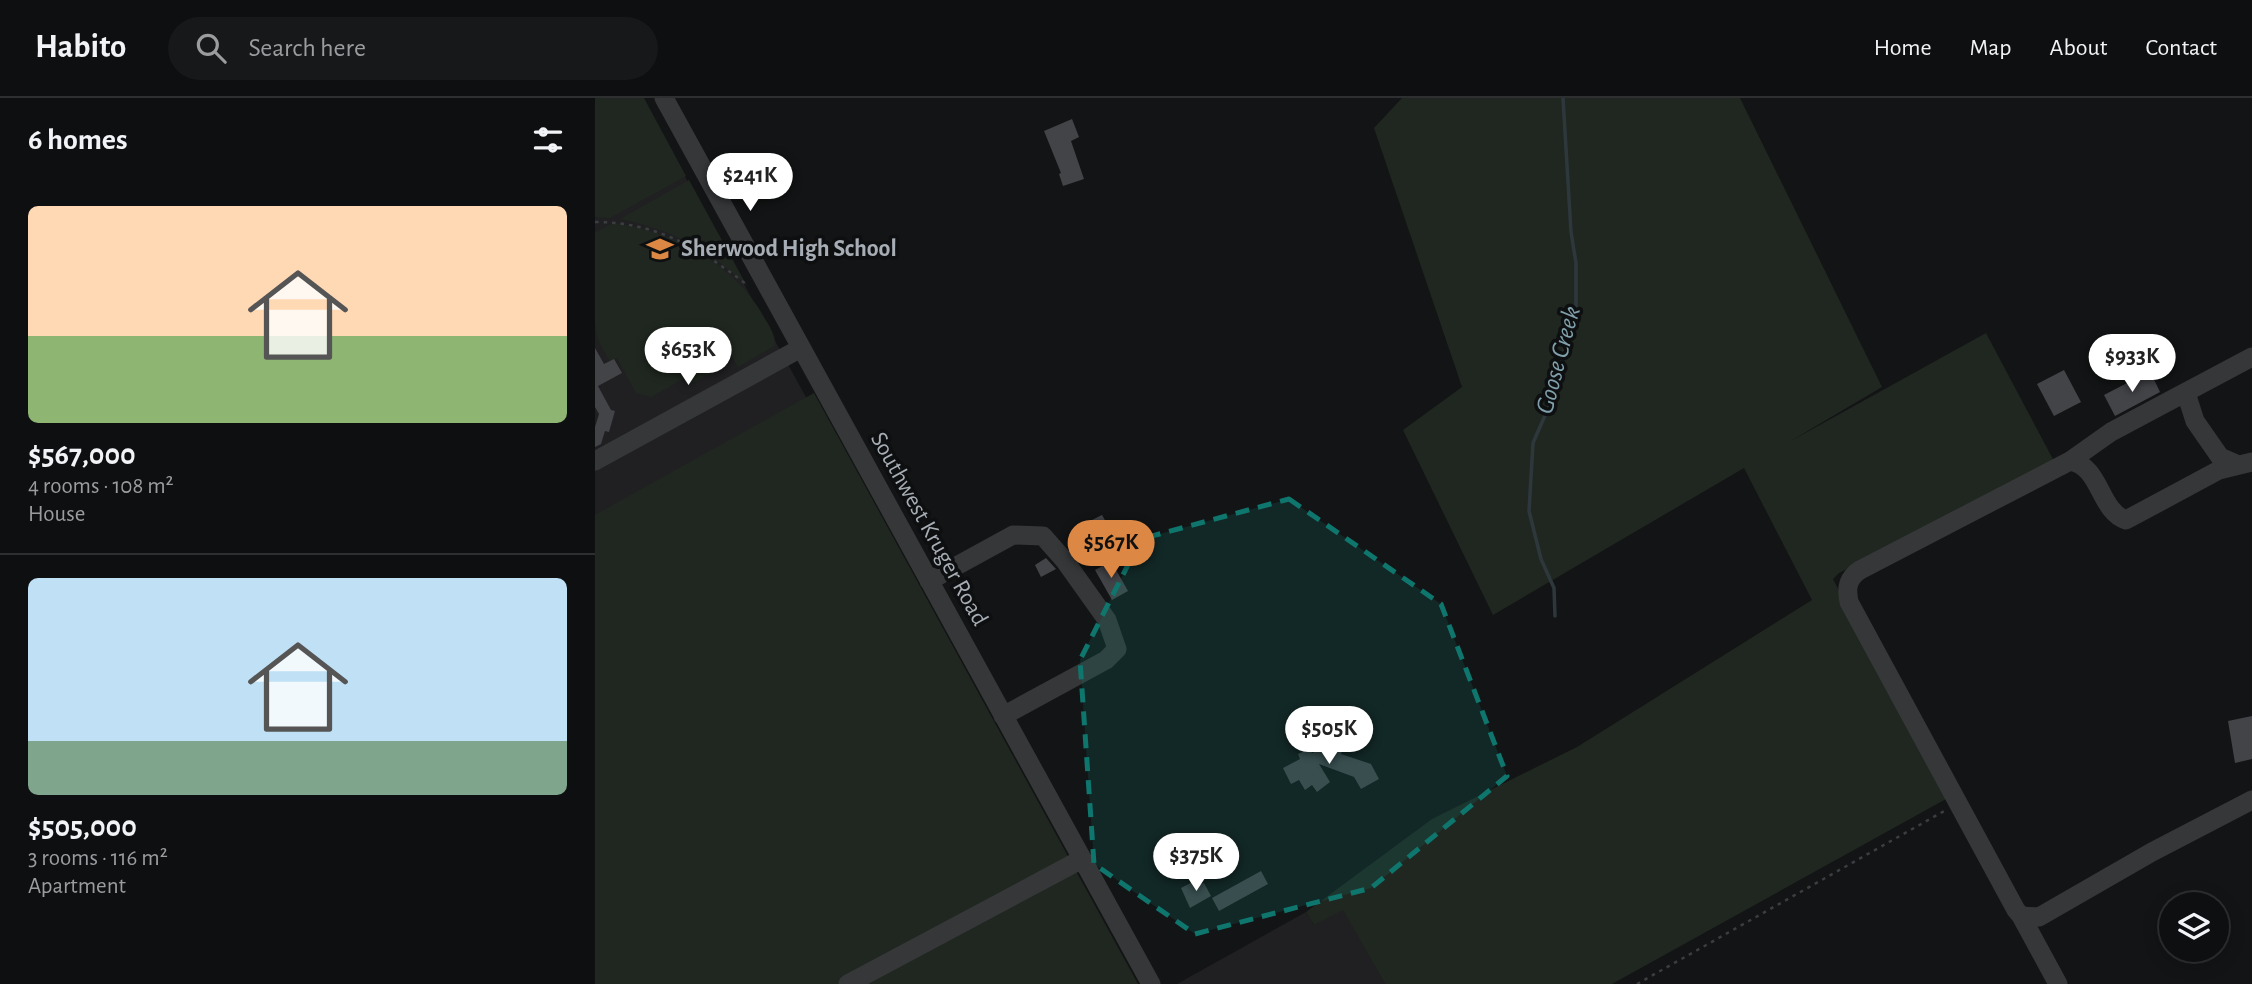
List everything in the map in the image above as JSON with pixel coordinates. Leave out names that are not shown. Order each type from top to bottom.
[{"type":"street","name":"Southwest Kruger Road","points":[[664,98],[1151,984]]},
{"type":"street","points":[[595,461],[801,348]]},
{"type":"street","points":[[2058,984],[1849,602],[1848,584],[1852,576],[1860,570],[2070,461],[2111,432],[2252,357]]},
{"type":"street","points":[[2186,393],[2195,421],[2220,457],[2244,463]]},
{"type":"street","points":[[2070,461],[2078,462],[2088,471],[2114,512],[2126,520],[2219,470],[2244,463]]},
{"type":"street","points":[[929,581],[1013,535],[1043,536],[1065,561],[1107,620],[1117,649],[1106,660],[1003,716]]},
{"type":"street","points":[[2021,916],[2039,917],[2152,852],[2252,800]]},
{"type":"street","points":[[848,984],[1082,859]]},
{"type":"path","points":[[595,222],[615,222],[648,228],[676,239],[700,250],[752,288]]},
{"type":"path","points":[[1637,984],[1959,805]]},
{"type":"highlighted area","points":[[1289,499],[1441,604],[1507,776],[1371,888],[1195,934],[1094,864],[1080,660],[1141,539]]},
{"type":"shaded area","name":"Sherwood High School","points":[[595,98],[642,98],[807,399],[595,517]]},
{"type":"shaded area","points":[[595,98],[644,98],[686,176],[610,218],[595,217]]},
{"type":"shaded area","points":[[1402,98],[1740,98],[1882,387],[1789,442],[1986,333],[2055,463],[1839,573],[1833,579],[1946,799],[1612,984],[1385,984],[1343,910],[1314,925],[1306,912],[1432,819],[1577,747],[1812,600],[1744,468],[1493,615],[1403,430],[1462,387],[1374,128]]},
{"type":"shaded area","points":[[689,180],[747,286],[719,262],[689,243],[639,223],[620,219]]},
{"type":"shaded area","points":[[613,223],[635,227],[679,242],[719,266],[752,298],[772,331],[774,346],[738,367],[730,353],[722,358],[726,365],[691,384],[687,377],[651,397],[636,393],[617,358],[610,361],[596,330],[595,233]]},
{"type":"shaded area","points":[[814,393],[1138,984],[595,984],[595,515]]},
{"type":"shaded area","points":[[1343,909],[1385,984],[1177,984],[1306,912],[1314,925]]},
{"type":"building","points":[[1072,119],[1079,137],[1071,141],[1084,179],[1063,186],[1059,174],[1061,173],[1044,131]]},
{"type":"building","points":[[595,348],[604,364],[614,359],[622,373],[598,386],[611,410],[615,411],[609,432],[605,431],[601,444],[595,447],[595,427],[599,414],[595,407]]},
{"type":"building","points":[[2064,370],[2081,402],[2054,416],[2037,384]]},
{"type":"building","points":[[2150,371],[2160,392],[2115,416],[2104,395]]},
{"type":"building","points":[[1102,515],[1114,536],[1077,557],[1067,545],[1077,539],[1074,533],[1086,527],[1084,524]]},
{"type":"building","points":[[1046,558],[1056,569],[1041,577],[1035,565]]},
{"type":"building","points":[[1111,561],[1128,591],[1112,600],[1095,570]]},
{"type":"building","points":[[2252,716],[2252,759],[2235,763],[2228,721]]},
{"type":"building","points":[[1331,729],[1341,732],[1339,739],[1345,742],[1341,754],[1371,764],[1379,779],[1361,789],[1354,777],[1319,764],[1330,782],[1317,792],[1312,785],[1305,790],[1299,780],[1291,784],[1283,768],[1300,759],[1298,754],[1310,748],[1312,753],[1325,747]]},
{"type":"building","points":[[1261,871],[1268,884],[1219,911],[1212,898]]},
{"type":"building","points":[[1198,879],[1201,884],[1204,883],[1211,896],[1190,908],[1181,888]]},
{"type":"waterway","name":"Goose Creek","points":[[1555,616],[1554,588],[1541,559],[1529,511],[1533,443],[1550,404],[1576,306],[1576,263],[1571,232],[1563,98]]},
{"type":"place","name":"Sherwood High School","points":[[660,249]]}]
